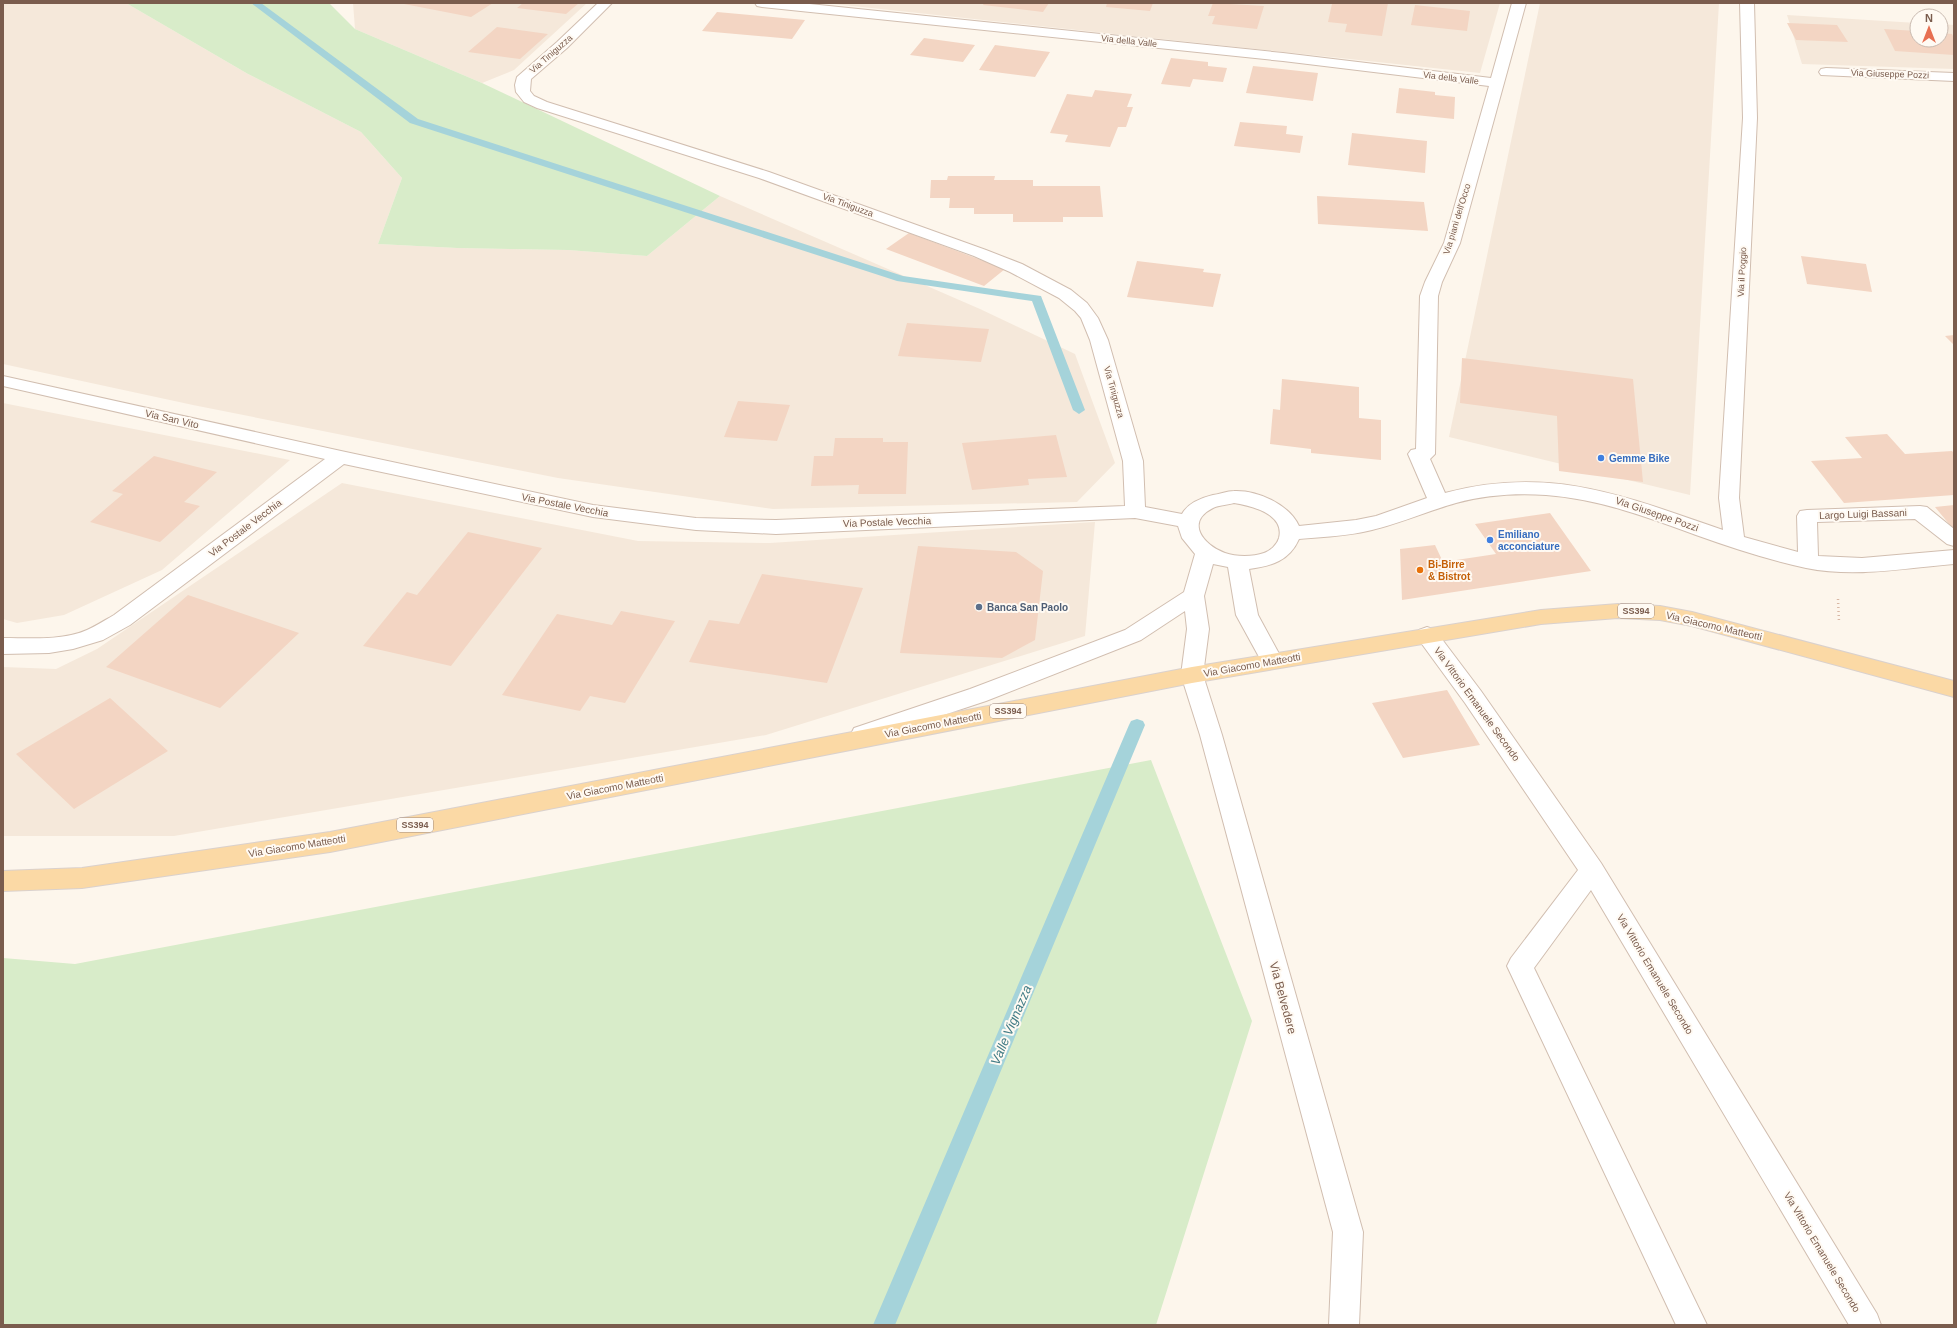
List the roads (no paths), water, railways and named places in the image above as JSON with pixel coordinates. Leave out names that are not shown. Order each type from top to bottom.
[{"type":"main road","name":"Via Giacomo Matteotti","points":[[3,882],[82,878],[330,842],[1192,675],[1541,616],[1618,610],[1653,612],[1692,619],[1954,689]]},
{"type":"street","name":"Via Tiniguzza","points":[[605,3],[562,45],[524,77],[522,85],[523,92],[529,99],[542,105],[764,175],[980,253],[1016,268],[1065,294],[1081,307],[1089,318],[1099,340],[1133,461],[1135,512]]},
{"type":"street","name":"Via della Valle","points":[[762,3],[1267,56],[1495,83]]},
{"type":"street","name":"Via piani dell'Occo","points":[[1438,501],[1418,454],[1425,454],[1429,296],[1432,283],[1452,243],[1495,83],[1519,3]]},
{"type":"street","name":"Via il Poggio","points":[[1734,541],[1729,498],[1750,118],[1747,3]]},
{"type":"street","name":"Via Giuseppe Pozzi","points":[[1826,72],[1954,76]]},
{"type":"street","name":"Via San Vito","points":[[3,381],[341,457]]},
{"type":"street","name":"Via Postale Vecchia","points":[[3,646],[31,646],[65,642],[94,635],[122,620],[341,457],[593,511],[696,524],[776,527],[1135,512],[1188,521]]},
{"type":"street","name":"Via Giuseppe Pozzi","points":[[1290,532],[1336,530],[1366,525],[1467,493],[1498,488],[1523,487],[1575,491],[1630,503],[1734,541],[1816,562],[1859,564],[1954,557]]},
{"type":"street","points":[[1234,497],[1250,499],[1265,504],[1278,512],[1286,522],[1290,532],[1288,543],[1281,552],[1270,559],[1255,563],[1238,563],[1221,560],[1206,553],[1194,544],[1188,533],[1188,521],[1193,511],[1204,504],[1218,499],[1234,497]]},
{"type":"street","name":"Largo Luigi Bassani","points":[[1816,562],[1807,516],[1920,512],[1954,539]]},
{"type":"street","points":[[1192,675],[1198,629],[1194,596],[1206,553]]},
{"type":"street","points":[[1238,563],[1247,615],[1272,661]]},
{"type":"street","points":[[824,747],[978,695],[1133,635],[1194,596]]},
{"type":"street","name":"Via Vittorio Emanuele Secondo","points":[[1427,635],[1474,696],[1592,870],[1866,1325]]},
{"type":"street","name":"Via Belvedere","points":[[1192,675],[1211,735],[1348,1232],[1344,1325]]},
{"type":"street","points":[[1592,870],[1520,966],[1692,1325]]},
{"type":"waterway","points":[[255,3],[414,121],[901,279],[1037,298],[1079,410]]},
{"type":"waterway","name":"Valle Vignazza","points":[[884,1325],[1137,725]]},
{"type":"place","name":"Gemme Bike","points":[[1601,458]]},
{"type":"place","name":"Emiliano acconciature","points":[[1490,540]]},
{"type":"place","name":"Bi-Birre & Bistrot","points":[[1420,570]]},
{"type":"place","name":"Banca San Paolo","points":[[979,607]]}]
